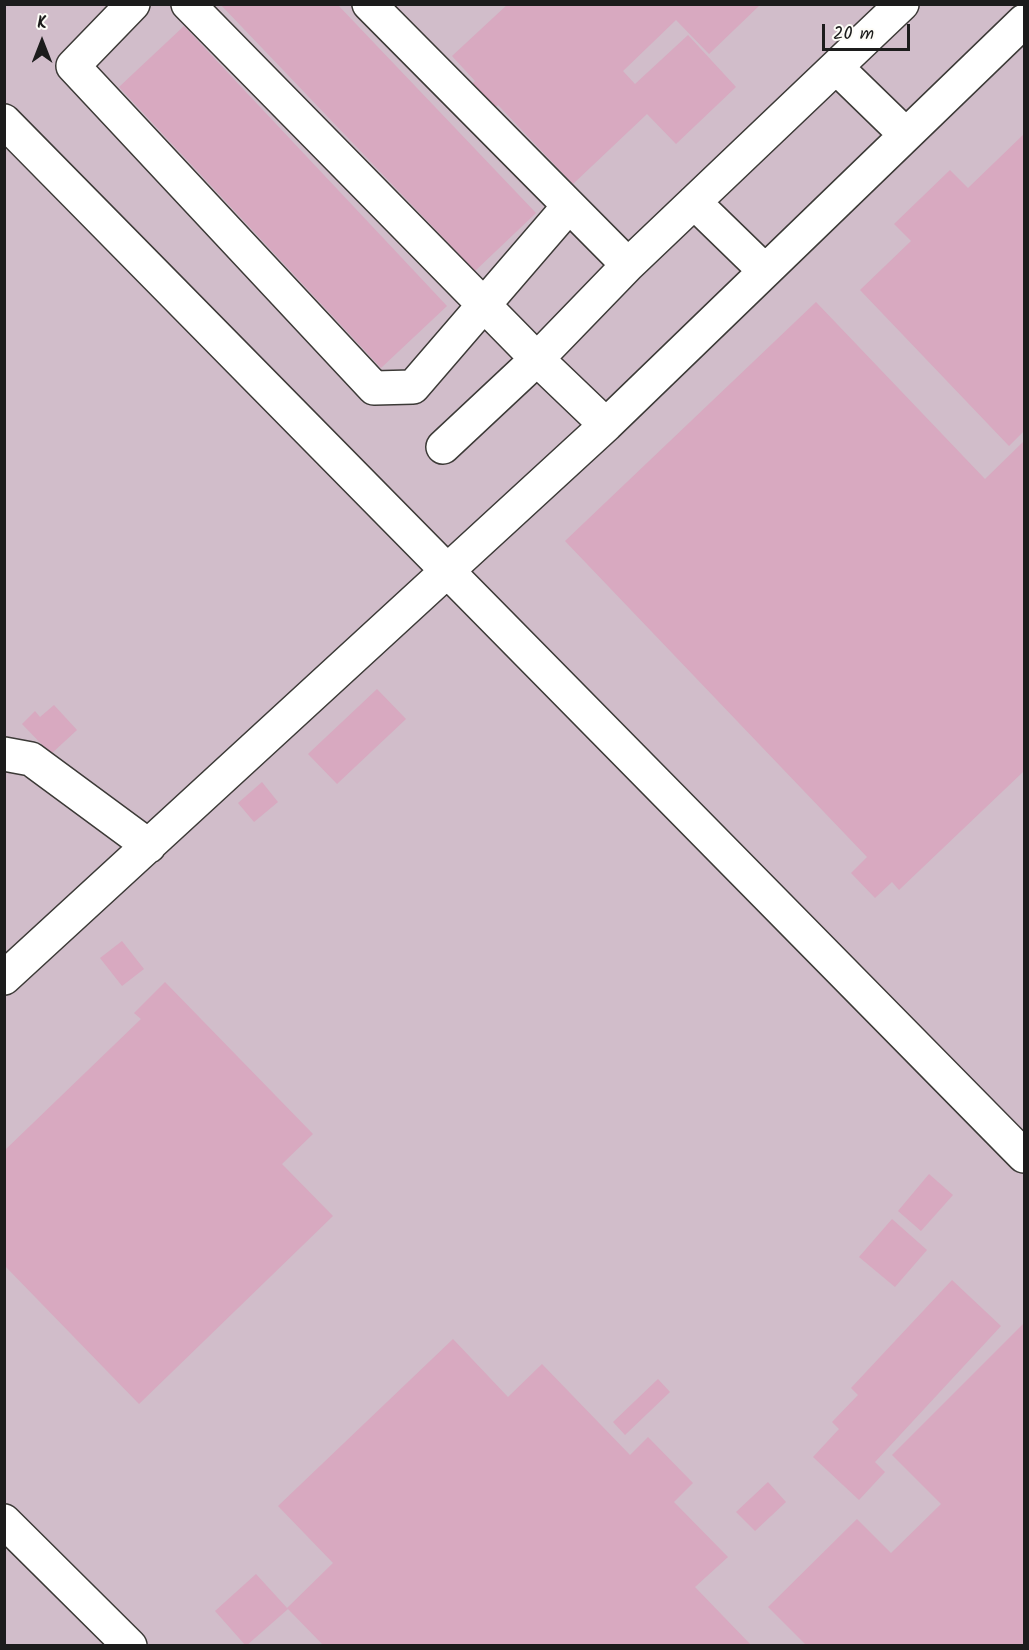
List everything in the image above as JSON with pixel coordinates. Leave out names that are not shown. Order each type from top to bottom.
[{"type":"street","points":[[133,4],[73,66],[374,388],[413,387],[569,206]]},
{"type":"street","points":[[188,4],[537,359],[606,425]]},
{"type":"street","points":[[369,4],[628,265]]},
{"type":"street","points":[[442,447],[537,359],[628,265],[902,4]]},
{"type":"street","points":[[4,978],[606,425],[1024,21]]},
{"type":"street","points":[[836,67],[906,135]]},
{"type":"street","points":[[4,121],[1024,1156]]},
{"type":"street","points":[[694,202],[765,271]]},
{"type":"street","points":[[4,754],[31,759],[149,846]]},
{"type":"street","points":[[4,1521],[130,1646]]},
{"type":"shaded area","points":[[5,5],[1024,5],[1024,1645],[5,1645]]},
{"type":"building","points":[[220,4],[337,4],[536,213],[475,271]]},
{"type":"building","points":[[508,4],[761,4],[709,54],[676,20],[623,71],[635,84],[688,35],[736,87],[676,144],[647,114],[573,184],[498,105],[486,117],[463,93],[475,81],[452,56]]},
{"type":"building","points":[[184,26],[447,306],[381,368],[119,87]]},
{"type":"building","points":[[1024,134],[1024,431],[1009,446],[860,290],[911,241],[894,224],[950,170],[968,188]]},
{"type":"building","points":[[816,302],[985,479],[1024,441],[1024,771],[899,890],[892,882],[875,898],[851,873],[867,857],[565,541]]},
{"type":"building","points":[[377,689],[406,719],[337,784],[308,754]]},
{"type":"building","points":[[54,705],[77,730],[51,754],[22,724],[35,711],[40,717]]},
{"type":"building","points":[[262,782],[278,802],[254,822],[238,803]]},
{"type":"building","points":[[122,941],[144,969],[122,986],[100,958]]},
{"type":"building","points":[[165,982],[313,1134],[282,1164],[333,1216],[139,1404],[4,1265],[4,1151],[141,1019],[134,1013]]},
{"type":"building","points":[[929,1174],[953,1195],[921,1231],[898,1211]]},
{"type":"building","points":[[892,1219],[927,1250],[895,1287],[859,1257]]},
{"type":"building","points":[[952,1280],[1001,1326],[875,1462],[885,1472],[859,1500],[813,1457],[839,1429],[832,1422],[858,1395],[851,1388]]},
{"type":"building","points":[[1024,1323],[1024,1646],[807,1646],[768,1607],[857,1519],[891,1553],[941,1504],[892,1455]]},
{"type":"building","points":[[453,1339],[508,1397],[542,1364],[630,1455],[648,1437],[693,1483],[674,1502],[728,1557],[695,1587],[752,1646],[324,1646],[287,1608],[333,1563],[278,1506]]},
{"type":"building","points":[[658,1379],[670,1392],[625,1435],[613,1422]]},
{"type":"building","points":[[768,1482],[786,1502],[755,1531],[736,1512]]},
{"type":"building","points":[[256,1574],[288,1609],[246,1646],[215,1611]]}]
